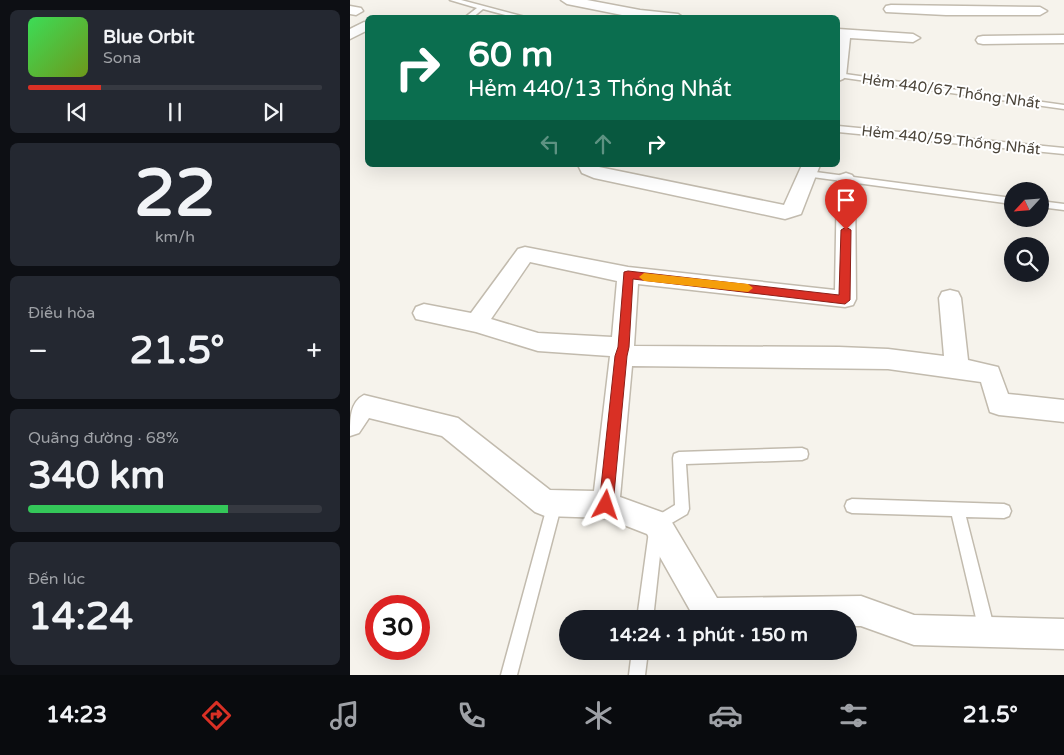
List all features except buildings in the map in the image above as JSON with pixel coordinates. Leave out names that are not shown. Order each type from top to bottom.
[{"type":"street","points":[[567,0],[634,15]]},
{"type":"street","points":[[639,15],[644,0]]},
{"type":"street","points":[[1028,0],[1060,30]]},
{"type":"street","points":[[891,9],[1040,11]]},
{"type":"street","points":[[350,34],[364,26]]},
{"type":"street","points":[[983,40],[1060,30]]},
{"type":"street","points":[[840,48],[841,34],[912,38]]},
{"type":"street","points":[[588,167],[594,172],[785,212],[794,208],[809,169]]},
{"type":"street","points":[[476,323],[525,254],[628,274],[845,300],[846,179]]},
{"type":"street","points":[[606,505],[628,274]]},
{"type":"street","points":[[950,298],[957,368]]},
{"type":"street","points":[[424,313],[476,323],[538,342],[622,351],[888,359],[957,368],[990,374],[999,404],[1064,411]]},
{"type":"street","points":[[357,415],[449,426],[544,503],[606,505],[657,524],[709,613],[861,611],[914,630],[1064,634]]},
{"type":"lane","points":[[453,0],[512,15]]},
{"type":"lane","points":[[471,15],[481,8]]},
{"type":"lane","name":"Hẻm 440/67 Thống Nhất","points":[[840,76],[1064,107]]},
{"type":"lane","name":"Hẻm 440/59 Thống Nhất","points":[[840,129],[1064,151]]},
{"type":"lane","points":[[809,169],[846,179],[1004,200]]},
{"type":"lane","points":[[1049,205],[1064,207]]},
{"type":"lane","points":[[646,610],[657,524],[682,509],[679,458],[802,454]]},
{"type":"lane","points":[[509,675],[555,503]]},
{"type":"lane","points":[[852,506],[1004,511]]},
{"type":"lane","points":[[956,510],[988,632]]},
{"type":"lane","points":[[637,675],[639,660]]},
{"type":"slow traffic","points":[[644,277],[748,288]]},
{"type":"route","points":[[606,505],[623,347],[628,274],[845,300],[846,230]]}]
